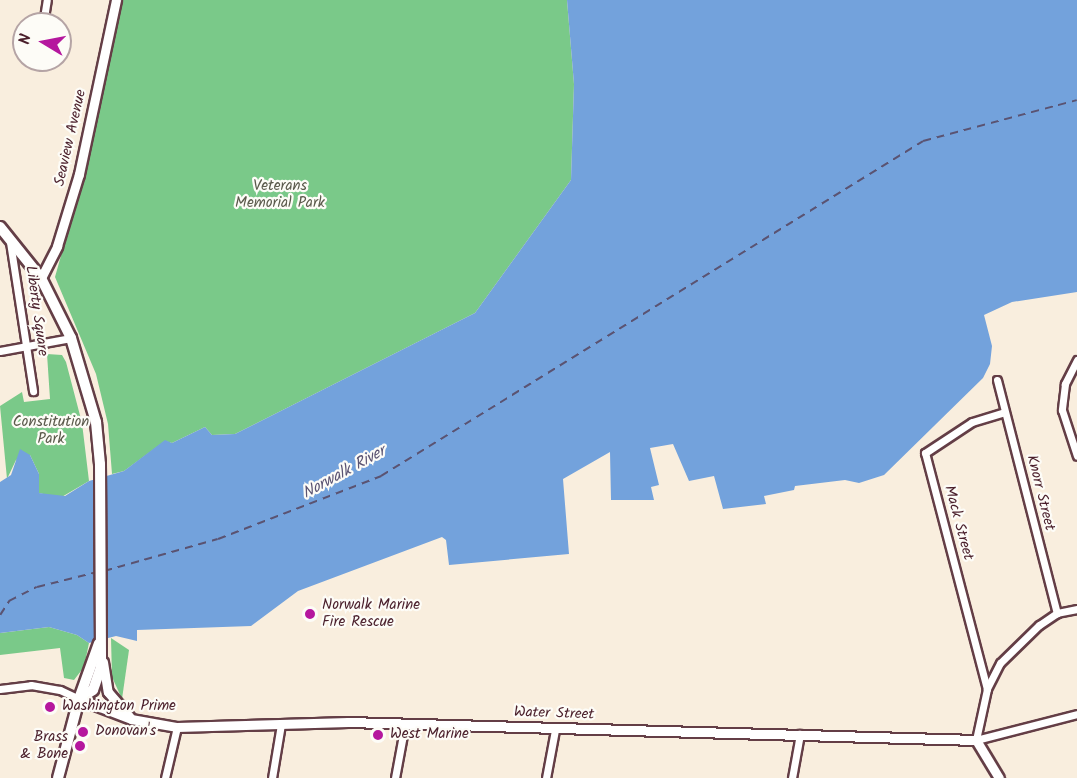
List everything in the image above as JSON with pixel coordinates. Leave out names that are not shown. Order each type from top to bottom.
[{"type":"main road","name":"Seaview Avenue","points":[[41,278],[57,246],[79,174],[116,0]]},
{"type":"main road","name":"Liberty Square","points":[[0,227],[41,278],[71,338],[96,422],[100,464],[102,654],[93,690],[79,699]]},
{"type":"main road","points":[[58,778],[79,699],[101,640]]},
{"type":"main road","points":[[102,654],[108,692],[131,719]]},
{"type":"main road","name":"Water Street","points":[[79,699],[131,719],[177,727],[405,724],[976,740]]},
{"type":"main road","points":[[976,740],[999,778]]},
{"type":"street","name":"Liberty Square","points":[[9,236],[33,391]]},
{"type":"street","points":[[0,351],[71,338]]},
{"type":"street","points":[[1077,360],[1065,384],[1062,410],[1077,456]]},
{"type":"street","name":"Knorr Street","points":[[997,380],[1057,613]]},
{"type":"street","name":"Mack Street","points":[[987,689],[925,453],[972,422],[1005,412]]},
{"type":"street","points":[[1077,609],[1057,613],[1000,663],[987,689],[976,740],[1077,714]]},
{"type":"street","points":[[0,688],[30,685],[60,690],[79,699]]},
{"type":"street","points":[[272,778],[280,724]]},
{"type":"street","points":[[395,778],[405,724]]},
{"type":"street","points":[[165,778],[177,727]]},
{"type":"street","points":[[546,778],[555,730]]},
{"type":"street","points":[[792,778],[800,734]]},
{"type":"green space","name":"Veterans Memorial Park","points":[[122,0],[567,0],[574,84],[571,180],[475,313],[235,434],[212,435],[205,427],[172,443],[165,441],[124,471],[112,474],[108,424],[96,374],[55,277],[90,153]]},
{"type":"green space","name":"Constitution Park","points":[[47,354],[62,355],[66,362],[82,423],[89,481],[60,498],[39,493],[39,474],[30,455],[16,460],[7,479],[0,406],[22,392],[24,402],[50,399]]},
{"type":"green space","points":[[49,627],[77,635],[89,643],[84,667],[74,680],[64,678],[60,648],[0,655],[0,633]]},
{"type":"green space","points":[[111,638],[129,650],[122,699],[112,677]]},
{"type":"water","name":"Norwalk River","points":[[567,0],[1077,0],[1077,292],[1012,302],[984,315],[992,346],[990,364],[983,378],[884,475],[859,483],[845,480],[795,486],[794,490],[764,496],[766,504],[723,509],[714,476],[689,481],[673,444],[650,448],[659,485],[651,487],[654,500],[611,500],[610,452],[563,479],[569,554],[449,565],[446,540],[442,537],[298,591],[251,626],[137,630],[137,641],[116,636],[89,643],[77,635],[49,627],[0,633],[0,482],[11,475],[20,449],[30,455],[39,474],[39,493],[65,496],[89,481],[124,471],[165,440],[172,443],[205,427],[212,435],[235,434],[475,313],[571,180],[574,84]]},
{"type":"ferry route","points":[[104,571],[218,539],[381,476],[923,141],[1077,100]]},
{"type":"ferry route","points":[[0,615],[9,601],[37,587],[97,572]]},
{"type":"place","name":"Norwalk Marine Fire Rescue","points":[[310,614]]},
{"type":"place","name":"Washington Prime","points":[[50,707]]},
{"type":"place","name":"Donovan's","points":[[83,732]]},
{"type":"place","name":"West Marine","points":[[378,735]]},
{"type":"place","name":"Brass & Bone","points":[[80,746]]}]
